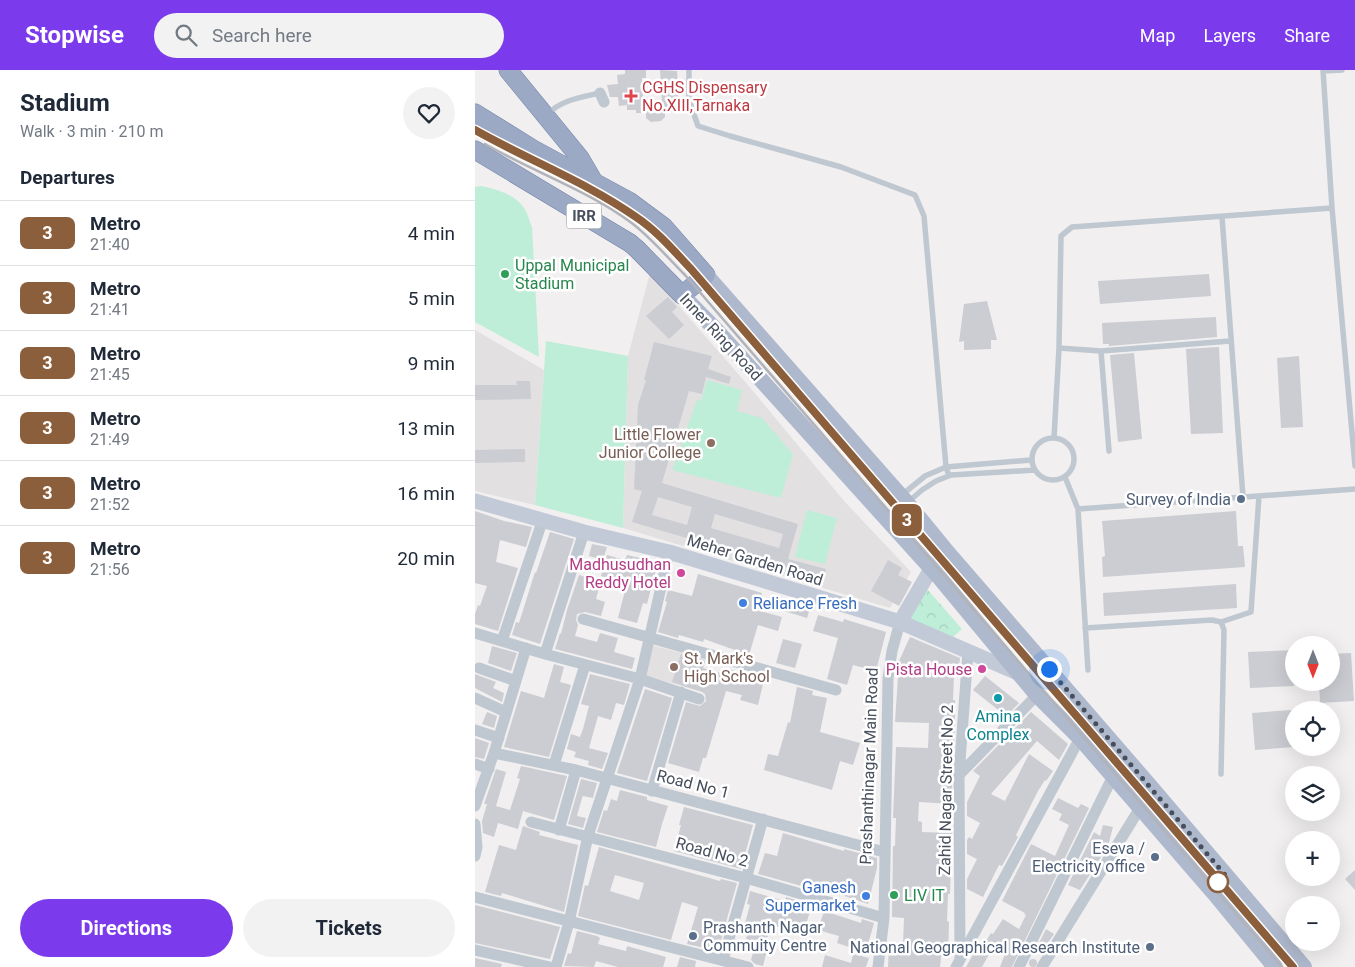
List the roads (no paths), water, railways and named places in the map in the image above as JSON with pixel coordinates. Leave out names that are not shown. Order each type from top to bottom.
[{"type":"highway","points":[[508,70],[580,158],[594,182]]},
{"type":"highway","name":"Inner Ring Road","points":[[475,113],[533,149],[629,200],[664,227],[706,275]]},
{"type":"highway","name":"Inner Ring Road","points":[[475,150],[630,243],[682,296]]},
{"type":"highway","points":[[682,296],[706,275]]},
{"type":"main road","name":"Inner Ring Road","points":[[706,275],[904,499],[948,553]]},
{"type":"main road","name":"Inner Ring Road","points":[[682,296],[724,339],[931,569]]},
{"type":"main road","name":"Meher Garden Road","points":[[475,501],[584,532],[669,552],[900,622],[1018,673]]},
{"type":"main road","name":"Prashanthinagar Main Road","points":[[900,622],[931,569],[948,553]]},
{"type":"main road","name":"IRR","points":[[948,553],[1143,777],[1304,967]]},
{"type":"main road","name":"IRR","points":[[931,569],[1037,695],[1080,738],[1113,776],[1275,967]]},
{"type":"street","points":[[502,640],[543,519]]},
{"type":"street","points":[[545,654],[584,532]]},
{"type":"street","points":[[556,967],[569,922],[588,836],[640,679],[669,552]]},
{"type":"street","points":[[583,619],[836,690]]},
{"type":"street","name":"Prashanthinagar Main Road","points":[[878,967],[884,918],[888,678],[892,650],[900,622]]},
{"type":"street","points":[[475,633],[640,679],[699,699]]},
{"type":"street","points":[[475,806],[489,769],[526,648]]},
{"type":"street","name":"Zahid Nagar Street No 2","points":[[958,963],[959,775],[968,652]]},
{"type":"street","points":[[554,765],[585,664]]},
{"type":"street","points":[[479,668],[516,681]]},
{"type":"street","points":[[652,791],[681,692]]},
{"type":"street","points":[[959,775],[1037,695]]},
{"type":"street","points":[[475,698],[506,712]]},
{"type":"street","points":[[475,730],[499,738]]},
{"type":"street","points":[[958,963],[1080,738]]},
{"type":"street","name":"Road No 1","points":[[494,753],[576,770],[884,852]]},
{"type":"street","points":[[475,764],[489,769]]},
{"type":"street","points":[[559,830],[576,770]]},
{"type":"street","points":[[1019,967],[1113,776]]},
{"type":"street","points":[[1042,967],[1140,808]]},
{"type":"street","points":[[723,960],[763,819]]},
{"type":"street","name":"Road No 2","points":[[531,822],[746,878],[884,918]]},
{"type":"street","points":[[475,824],[476,850]]},
{"type":"street","points":[[475,896],[569,922],[748,967]]},
{"type":"street","points":[[475,950],[550,967]]},
{"type":"lane","points":[[689,70],[689,100],[698,126],[841,167],[915,194],[924,216],[946,467],[949,476]]},
{"type":"lane","points":[[1342,70],[1323,70],[1332,208],[1355,466]]},
{"type":"lane","points":[[545,116],[551,110],[569,101],[602,98]]},
{"type":"lane","points":[[1054,438],[1059,348],[1061,236],[1072,227],[1332,208]]},
{"type":"lane","points":[[1222,217],[1243,497]]},
{"type":"lane","points":[[1059,348],[1101,351],[1230,341]]},
{"type":"lane","points":[[1101,351],[1109,451]]},
{"type":"lane","points":[[1054,438],[1066,442],[1074,454],[1073,467],[1065,478],[1051,481],[1039,476],[1031,460],[1032,453],[1040,442],[1054,438]]},
{"type":"lane","points":[[904,499],[925,476],[946,467],[1031,460]]},
{"type":"lane","points":[[904,499],[949,476],[1035,470]]},
{"type":"lane","points":[[1065,478],[1077,509],[1087,670]]},
{"type":"lane","points":[[1077,509],[1355,489]]},
{"type":"lane","points":[[1085,628],[1212,620],[1221,622],[1251,612],[1259,496]]},
{"type":"lane","points":[[1221,622],[1225,630],[1221,774]]},
{"type":"railway","points":[[475,130],[617,204],[651,228],[665,242],[691,269],[1293,967]]},
{"type":"railway","points":[[485,144],[598,201],[633,224],[660,249],[685,275],[1282,967]]},
{"type":"metro line","name":"3","points":[[475,130],[603,196],[637,217],[691,269],[1293,967]]},
{"type":"place","name":"CGHS Dispensary No.XIII,Tarnaka","points":[[631,96]]},
{"type":"place","name":"Uppal Municipal Stadium","points":[[505,274]]},
{"type":"place","name":"Little Flower Junior College","points":[[711,443]]},
{"type":"place","name":"Survey of India","points":[[1241,499]]},
{"type":"place","name":"Madhusudhan Reddy Hotel","points":[[681,573]]},
{"type":"place","name":"Reliance Fresh","points":[[743,603]]},
{"type":"place","name":"St. Mark's High School","points":[[674,667]]},
{"type":"place","name":"Pista House","points":[[982,669]]},
{"type":"place","name":"Amina Complex","points":[[998,698]]},
{"type":"place","name":"Eseva / Electricity office","points":[[1155,857]]},
{"type":"place","name":"LIV IT","points":[[894,895]]},
{"type":"place","name":"Ganesh Supermarket","points":[[866,896]]},
{"type":"place","name":"Prashanth Nagar Commuity Centre","points":[[693,936]]},
{"type":"place","name":"National Geographical Research Institute","points":[[1150,947]]}]
